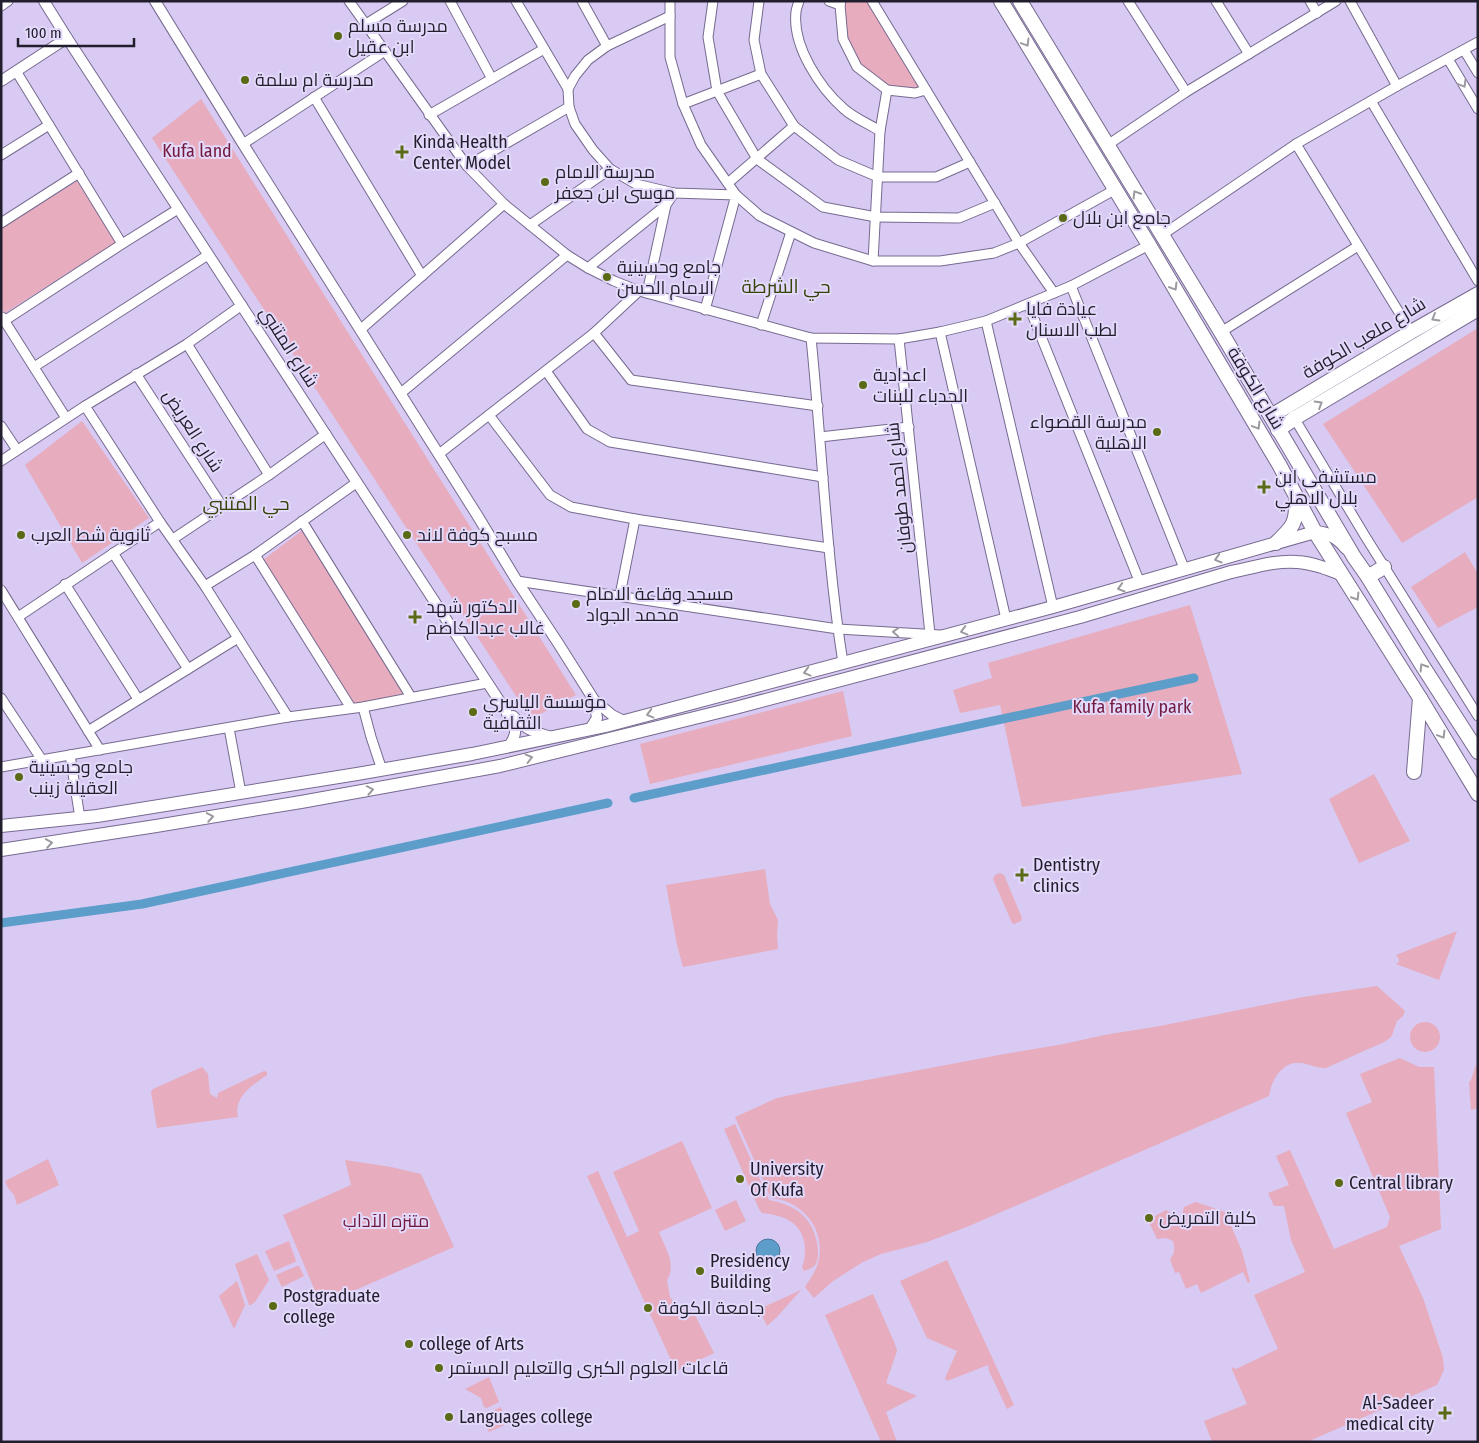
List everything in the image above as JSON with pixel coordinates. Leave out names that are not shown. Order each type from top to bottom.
[{"type":"main road","name":"شارع الكوفة","points":[[1000,1],[1116,189],[1280,466],[1315,532],[1474,780],[1478,794]]},
{"type":"main road","name":"شارع الكوفة","points":[[1020,1],[1106,146],[1221,332],[1354,557],[1477,749]]},
{"type":"main road","name":"شارع ملعب الكوفة","points":[[1270,416],[1478,294]]},
{"type":"main road","name":"شارع ملعب الكوفة","points":[[1278,430],[1478,309]]},
{"type":"main road","points":[[1280,466],[1289,463],[1293,453]]},
{"type":"main road","points":[[1276,543],[1294,524],[1296,518],[1296,499]]},
{"type":"main road","points":[[1,826],[97,816],[241,793],[382,770],[551,738],[624,721],[1053,607],[1315,532],[1326,533],[1334,537],[1354,557]]},
{"type":"main road","points":[[1252,549],[1257,551],[1260,557],[1259,564],[1255,567]]},
{"type":"main road","points":[[1,850],[301,802],[500,766],[735,708],[1080,617],[1230,572],[1281,562],[1296,562],[1326,568],[1342,575]]},
{"type":"main road","points":[[1368,577],[1384,567]]},
{"type":"main road","points":[[873,655],[880,659],[881,664],[878,670]]},
{"type":"main road","points":[[1414,772],[1420,698]]},
{"type":"main road","points":[[97,816],[94,825],[96,831],[101,835]]},
{"type":"main road","points":[[72,839],[78,836],[81,830],[77,818]]},
{"type":"street","points":[[1,6],[8,1]]},
{"type":"street","name":"شارع المتنبي","points":[[44,1],[506,711],[516,730],[509,746]]},
{"type":"street","points":[[155,1],[517,581],[594,700],[612,715],[624,721]]},
{"type":"street","points":[[349,1],[467,166],[504,204],[567,255],[614,281],[643,292],[811,338],[899,339],[986,321],[1071,286],[1149,245]]},
{"type":"street","points":[[366,24],[403,1]]},
{"type":"street","points":[[450,1],[492,79]]},
{"type":"street","points":[[516,1],[568,89]]},
{"type":"street","points":[[582,1],[607,46]]},
{"type":"street","points":[[714,1],[708,37],[717,91],[757,159],[823,207],[876,217],[959,218],[995,203]]},
{"type":"street","points":[[759,1],[754,40],[762,74],[794,126],[838,160],[878,177],[936,177],[970,162]]},
{"type":"street","points":[[799,1],[796,12],[796,29],[802,51],[826,90],[846,110],[880,130]]},
{"type":"street","points":[[829,1],[841,3],[843,39],[857,67],[886,90],[915,93],[926,90]]},
{"type":"street","points":[[872,1],[1019,242],[1054,293]]},
{"type":"street","points":[[1128,1],[1186,92]]},
{"type":"street","points":[[1216,1],[1249,54]]},
{"type":"street","points":[[1310,1],[1317,13]]},
{"type":"street","points":[[1106,146],[1186,92],[1336,1]]},
{"type":"street","points":[[1350,1],[1397,86]]},
{"type":"street","points":[[668,2],[670,57],[683,104],[702,145],[736,195],[760,216],[814,243],[873,261],[940,261],[994,253],[1019,242],[1116,189]]},
{"type":"street","points":[[670,16],[607,46],[588,60],[575,76],[568,89],[568,107],[575,124],[593,150],[610,169],[636,184],[674,193],[736,195]]},
{"type":"street","points":[[1,81],[67,38]]},
{"type":"street","points":[[1162,235],[1296,144],[1478,42]]},
{"type":"street","points":[[429,115],[544,49]]},
{"type":"street","points":[[243,144],[385,50]]},
{"type":"street","points":[[1464,50],[1478,73]]},
{"type":"street","points":[[1448,59],[1478,109]]},
{"type":"street","points":[[16,71],[122,244]]},
{"type":"street","points":[[683,104],[762,74]]},
{"type":"street","points":[[873,261],[880,130],[886,90]]},
{"type":"street","points":[[314,97],[422,276]]},
{"type":"street","points":[[1371,101],[1478,280]]},
{"type":"street","points":[[467,166],[568,107]]},
{"type":"street","points":[[1,155],[49,125]]},
{"type":"street","points":[[728,183],[794,126]]},
{"type":"street","points":[[1296,144],[1411,332]]},
{"type":"street","points":[[530,225],[610,169]]},
{"type":"street","points":[[1,223],[79,173]]},
{"type":"street","points":[[588,268],[666,205],[674,193]]},
{"type":"street","points":[[705,310],[736,195]]},
{"type":"street","points":[[360,330],[504,204]]},
{"type":"street","points":[[439,454],[594,333],[643,292],[666,205]]},
{"type":"street","points":[[66,418],[3,318],[178,209]]},
{"type":"street","points":[[761,325],[791,232]]},
{"type":"street","points":[[1221,332],[1358,246]]},
{"type":"street","points":[[34,367],[208,255]]},
{"type":"street","points":[[401,393],[567,255]]},
{"type":"street","points":[[1071,286],[1184,568]]},
{"type":"street","points":[[1028,304],[1140,583]]},
{"type":"street","points":[[1,461],[85,406],[187,344],[242,305]]},
{"type":"street","points":[[986,321],[1053,607]]},
{"type":"street","points":[[940,332],[1006,619]]},
{"type":"street","points":[[594,333],[631,380],[818,406]]},
{"type":"street","points":[[811,338],[829,548],[843,662]]},
{"type":"street","name":"شارع احمد طوفان","points":[[899,339],[930,634]]},
{"type":"street","points":[[187,344],[269,475]]},
{"type":"street","points":[[546,371],[588,430],[610,442],[823,477]]},
{"type":"street","name":"شارع العريض","points":[[136,374],[222,506]]},
{"type":"street","points":[[1288,405],[1384,567],[1478,716]]},
{"type":"street","points":[[85,406],[160,522],[205,586],[288,717]]},
{"type":"street","points":[[489,414],[550,495],[571,507],[635,519],[829,548]]},
{"type":"street","points":[[1,426],[17,450]]},
{"type":"street","points":[[820,437],[909,427]]},
{"type":"street","points":[[173,539],[269,475],[326,434]]},
{"type":"street","points":[[205,586],[255,555],[356,483]]},
{"type":"street","points":[[620,595],[635,519]]},
{"type":"street","points":[[302,521],[411,697]]},
{"type":"street","points":[[18,617],[160,522]]},
{"type":"street","points":[[113,553],[188,669]]},
{"type":"street","points":[[255,555],[351,708]]},
{"type":"street","points":[[517,581],[838,629],[945,635]]},
{"type":"street","points":[[65,584],[138,699]]},
{"type":"street","points":[[1,590],[100,750]]},
{"type":"street","points":[[88,731],[238,638]]},
{"type":"street","points":[[1,767],[288,717],[363,707],[487,683]]},
{"type":"street","points":[[1,698],[42,760]]},
{"type":"street","points":[[590,729],[597,718],[594,700]]},
{"type":"street","points":[[363,707],[382,770]]},
{"type":"street","name":"شارع المتنبي","points":[[506,711],[528,730],[551,738]]},
{"type":"street","points":[[229,728],[241,793]]},
{"type":"street","points":[[70,755],[77,818]]},
{"type":"green space","points":[[845,1],[870,1],[923,88],[910,89],[886,84],[867,72],[852,52],[846,36],[844,27]]},
{"type":"green space","name":"Kufa land","points":[[201,99],[576,695],[531,719],[152,138]]},
{"type":"green space","points":[[77,181],[116,242],[5,313],[1,307],[1,229]]},
{"type":"green space","points":[[1478,328],[1478,497],[1402,543],[1323,424]]},
{"type":"green space","points":[[82,421],[149,518],[82,563],[25,465]]},
{"type":"green space","points":[[304,529],[405,693],[355,704],[263,560]]},
{"type":"green space","points":[[1465,552],[1478,574],[1478,607],[1438,628],[1411,587]]},
{"type":"green space","name":"Kufa family park","points":[[1190,605],[1242,774],[1022,807],[1000,705],[960,713],[953,690],[992,678],[988,663]]},
{"type":"green space","points":[[843,691],[852,736],[650,784],[640,744]]},
{"type":"green space","points":[[1374,774],[1410,841],[1359,863],[1329,799]]},
{"type":"green space","points":[[765,869],[770,904],[778,920],[778,949],[683,967],[666,885]]},
{"type":"green space","points":[[1000,873],[1004,875],[1022,918],[1021,921],[1014,924],[993,879],[995,875]]},
{"type":"green space","points":[[1457,931],[1439,980],[1396,964],[1399,962],[1399,959],[1396,955]]},
{"type":"green space","points":[[1377,986],[1405,1011],[1403,1016],[1397,1021],[1390,1038],[1384,1042],[1326,1068],[1299,1063],[1286,1066],[1276,1076],[1269,1096],[969,1226],[927,1242],[881,1254],[863,1262],[833,1281],[814,1298],[805,1287],[818,1263],[820,1251],[816,1229],[802,1211],[783,1200],[771,1198],[735,1117],[777,1098],[814,1090],[1160,1026],[1303,997]]},
{"type":"green space","points":[[1425,1022],[1431,1023],[1439,1031],[1439,1043],[1431,1051],[1425,1052],[1419,1051],[1411,1043],[1410,1037],[1411,1031],[1419,1023]]},
{"type":"green space","points":[[1400,1058],[1419,1067],[1434,1067],[1441,1229],[1399,1246],[1423,1298],[1443,1358],[1444,1370],[1437,1385],[1307,1442],[1212,1442],[1204,1421],[1247,1404],[1231,1367],[1236,1369],[1278,1349],[1254,1295],[1305,1272],[1291,1240],[1284,1206],[1274,1206],[1268,1193],[1289,1185],[1276,1156],[1290,1150],[1334,1249],[1387,1227],[1390,1217],[1346,1113],[1372,1102],[1360,1074]]},
{"type":"green space","points":[[1476,1065],[1478,1066],[1478,1108],[1471,1110],[1469,1082]]},
{"type":"green space","points":[[202,1067],[208,1074],[210,1094],[217,1098],[218,1093],[264,1071],[267,1072],[267,1075],[245,1092],[238,1103],[238,1117],[157,1128],[151,1092],[153,1089]]},
{"type":"green space","points":[[735,1124],[769,1200],[784,1204],[798,1211],[812,1229],[816,1239],[818,1255],[816,1263],[811,1268],[804,1271],[802,1267],[805,1247],[800,1231],[796,1226],[791,1221],[762,1213],[759,1209],[724,1129]]},
{"type":"green space","points":[[682,1141],[712,1208],[659,1232],[670,1262],[670,1274],[667,1280],[670,1297],[677,1306],[695,1315],[714,1353],[676,1371],[587,1176],[598,1171],[627,1237],[639,1231],[613,1172]]},
{"type":"green space","points":[[48,1159],[59,1185],[17,1205],[14,1195],[5,1181]]},
{"type":"green space","name":"متنزه الآداب","points":[[345,1160],[421,1174],[454,1247],[321,1305],[283,1215],[351,1185]]},
{"type":"green space","points":[[736,1200],[746,1221],[725,1231],[715,1210]]},
{"type":"green space","points":[[1196,1202],[1225,1212],[1242,1251],[1250,1282],[1248,1283],[1243,1272],[1201,1293],[1197,1284],[1186,1289],[1179,1272],[1175,1273],[1170,1259],[1174,1251],[1173,1241],[1166,1238],[1157,1239],[1148,1220],[1166,1210],[1178,1218],[1182,1215],[1184,1207]]},
{"type":"green space","points":[[289,1241],[296,1261],[274,1271],[265,1251]]},
{"type":"green space","points":[[257,1254],[269,1280],[255,1302],[249,1305],[235,1264]]},
{"type":"green space","points":[[947,1260],[1014,1405],[1007,1409],[988,1365],[947,1381],[945,1378],[957,1351],[927,1338],[900,1281]]},
{"type":"green space","points":[[299,1266],[304,1276],[282,1287],[276,1275]]},
{"type":"green space","points":[[237,1281],[245,1305],[234,1329],[219,1296]]},
{"type":"green space","points":[[801,1290],[777,1317],[767,1326],[759,1309]]},
{"type":"green space","points":[[873,1294],[897,1351],[886,1383],[917,1396],[886,1412],[897,1442],[881,1442],[825,1315]]},
{"type":"green space","points":[[489,1377],[499,1402],[487,1408],[484,1407],[481,1398],[465,1389]]},
{"type":"green space","points":[[501,1407],[507,1424],[489,1432],[483,1418],[486,1414]]},
{"type":"water","points":[[768,1239],[773,1240],[779,1246],[779,1256],[773,1262],[768,1263],[763,1262],[757,1256],[756,1251],[757,1246],[763,1240]]},
{"type":"waterway","points":[[634,798],[1194,678]]},
{"type":"waterway","points":[[1,923],[142,904],[608,803]]},
{"type":"place","name":"مدرسة مسلم ابن عقيل","points":[[338,36]]},
{"type":"place","name":"مدرسة ام سلمة","points":[[245,80]]},
{"type":"place","name":"Kinda Health Center Model","points":[[402,152]]},
{"type":"place","name":"مدرسة الامام موسى ابن جعفر","points":[[545,182]]},
{"type":"place","name":"جامع ابن بلال","points":[[1063,218]]},
{"type":"place","name":"جامع وحسينية الامام الحسن","points":[[607,277]]},
{"type":"place","name":"عيادة فايا لطب الاسنان","points":[[1015,319]]},
{"type":"place","name":"اعدادية الحدباء للبنات","points":[[863,385]]},
{"type":"place","name":"مدرسة القصواء الاهلية","points":[[1157,432]]},
{"type":"place","name":"مستشفى ابن بلال الاهلي","points":[[1264,487]]},
{"type":"place","name":"ثانوية شط العرب","points":[[21,535]]},
{"type":"place","name":"مسبح كوفة لاند","points":[[407,535]]},
{"type":"place","name":"مسجد وقاعة الامام محمد الجواد","points":[[576,604]]},
{"type":"place","name":"الدكتور شهد غالب عبدالكاضم","points":[[415,617]]},
{"type":"place","name":"مؤسسة الياسري الثقافية","points":[[473,712]]},
{"type":"place","name":"جامع وحسينية العقيلة زينب","points":[[19,777]]},
{"type":"place","name":"Dentistry clinics","points":[[1022,875]]},
{"type":"place","name":"University Of Kufa","points":[[740,1179]]},
{"type":"place","name":"Central library","points":[[1339,1183]]},
{"type":"place","name":"كلية التمريض","points":[[1149,1218]]},
{"type":"place","name":"Presidency Building","points":[[700,1271]]},
{"type":"place","name":"Postgraduate college","points":[[273,1306]]},
{"type":"place","name":"جامعة الكوفة","points":[[648,1308]]},
{"type":"place","name":"college of Arts","points":[[409,1344]]},
{"type":"place","name":"قاعات العلوم الكبرى والتعليم المستمر","points":[[439,1368]]},
{"type":"place","name":"Al-Sadeer medical city","points":[[1445,1413]]},
{"type":"place","name":"Languages college","points":[[449,1417]]},
{"type":"district","name":"حي الشرطة","points":[[786,286]]},
{"type":"district","name":"حي المتنبي","points":[[246,503]]}]
